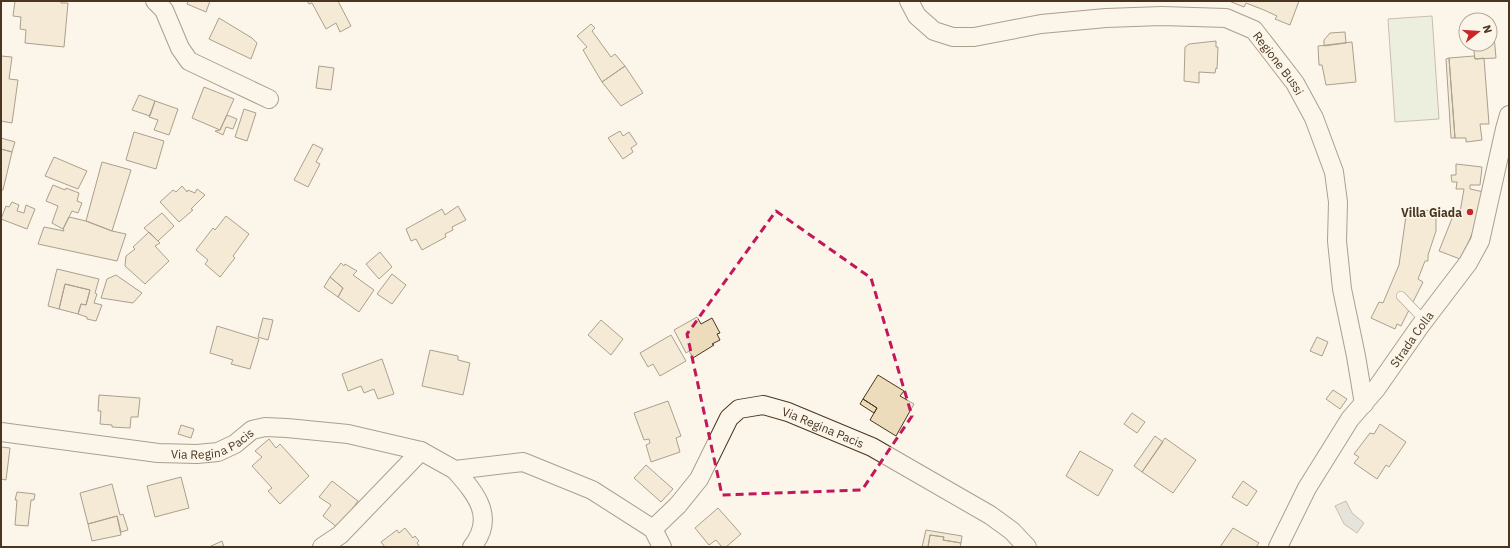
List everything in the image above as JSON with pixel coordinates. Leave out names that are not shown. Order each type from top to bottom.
[{"type":"street","points":[[155,1],[164,10],[180,48],[189,61],[268,99]]},
{"type":"street","name":"Regione Bussi","points":[[909,1],[917,16],[934,31],[953,37],[974,37],[1041,24],[1106,18],[1162,16],[1226,18],[1254,30],[1298,89],[1314,118],[1334,172],[1338,202],[1337,241],[1342,289],[1364,404]]},
{"type":"street","name":"Strada Colla","points":[[1278,547],[1307,488],[1350,419],[1376,389],[1424,320],[1468,263],[1480,241],[1509,115]]},
{"type":"street","name":"Via Regina Pacis","points":[[653,529],[678,505],[699,479],[729,418],[739,409],[763,405],[788,412],[872,447],[990,515],[1012,531],[1027,547]]},
{"type":"street","name":"Via Regina Pacis","points":[[1,432],[158,453],[197,454],[218,452],[235,444],[252,430],[265,427],[348,434],[421,450],[455,470],[471,488],[478,500],[483,513],[483,525],[480,535],[472,547]]},
{"type":"street","points":[[322,547],[340,534],[421,450]]},
{"type":"street","points":[[455,470],[523,462],[592,490],[653,529],[662,547]]},
{"type":"lane","points":[[1401,296],[1424,320]]},
{"type":"highlighted area","points":[[776,211],[871,278],[912,416],[862,490],[722,495],[687,334]]},
{"type":"green space","points":[[1432,16],[1439,119],[1395,122],[1388,19]]},
{"type":"shaded area","points":[[1346,501],[1352,513],[1364,523],[1357,533],[1344,524],[1335,506]]},
{"type":"building","points":[[15,1],[61,1],[61,3],[68,3],[64,47],[25,43],[26,30],[20,29],[21,17],[13,16]]},
{"type":"building","points":[[188,1],[210,1],[206,12],[187,4]]},
{"type":"building","points":[[307,1],[338,1],[351,26],[340,32],[336,23],[326,29],[312,3],[309,4]]},
{"type":"building","points":[[1229,1],[1299,1],[1290,25],[1275,19],[1277,16],[1264,10],[1246,3],[1244,7]]},
{"type":"building","points":[[219,18],[252,38],[257,43],[251,59],[209,39]]},
{"type":"building","points":[[591,24],[595,28],[592,31],[611,57],[615,54],[625,66],[602,82],[583,50],[587,47],[577,36]]},
{"type":"building","points":[[1345,32],[1346,43],[1324,46],[1324,40],[1330,33]]},
{"type":"building","points":[[1216,41],[1216,47],[1218,47],[1217,69],[1216,68],[1215,73],[1199,72],[1199,83],[1184,81],[1185,47],[1189,44]]},
{"type":"building","points":[[1352,42],[1356,82],[1326,85],[1322,65],[1319,65],[1318,46]]},
{"type":"building","points":[[1474,52],[1495,52],[1496,58],[1475,59]]},
{"type":"building","points":[[1,56],[12,57],[9,79],[18,80],[12,123],[1,121]]},
{"type":"building","points":[[1474,56],[1475,59],[1484,58],[1489,124],[1480,124],[1482,140],[1466,142],[1466,138],[1455,138],[1449,58]]},
{"type":"building","points":[[1449,58],[1455,138],[1451,138],[1446,59]]},
{"type":"building","points":[[319,66],[334,68],[331,90],[316,88]]},
{"type":"building","points":[[625,66],[643,93],[621,106],[602,82]]},
{"type":"building","points":[[204,87],[234,99],[220,130],[192,118]]},
{"type":"building","points":[[139,95],[155,101],[150,116],[132,110]]},
{"type":"building","points":[[155,101],[178,109],[169,135],[154,130],[158,120],[149,117]]},
{"type":"building","points":[[244,109],[256,113],[247,141],[235,137]]},
{"type":"building","points":[[227,115],[237,119],[233,129],[226,127],[223,135],[215,131],[220,130]]},
{"type":"building","points":[[620,131],[623,136],[629,132],[637,144],[631,148],[633,152],[623,159],[608,138]]},
{"type":"building","points":[[134,132],[164,141],[156,169],[126,160]]},
{"type":"building","points":[[1,138],[15,142],[12,152],[1,149]]},
{"type":"building","points":[[313,144],[323,149],[316,162],[320,164],[308,187],[294,180]]},
{"type":"building","points":[[1,149],[12,152],[3,190],[1,190]]},
{"type":"building","points":[[54,157],[87,171],[78,189],[45,176]]},
{"type":"building","points":[[102,162],[131,170],[112,231],[86,221]]},
{"type":"building","name":"Villa Giada","points":[[1456,164],[1482,167],[1480,185],[1470,185],[1470,189],[1484,192],[1478,219],[1460,259],[1439,251],[1455,211],[1460,212],[1464,189],[1456,189],[1457,182],[1452,182],[1451,175],[1456,175]]},
{"type":"building","points":[[53,185],[65,190],[66,188],[79,193],[77,201],[82,203],[78,213],[72,211],[63,229],[52,223],[58,206],[46,201]]},
{"type":"building","points":[[182,186],[187,192],[188,190],[195,193],[197,189],[205,195],[191,209],[193,210],[179,222],[160,202],[173,190],[176,192]]},
{"type":"building","points":[[12,202],[19,205],[17,211],[24,213],[26,205],[35,209],[27,229],[1,219],[6,206],[9,207]]},
{"type":"building","points":[[458,206],[466,220],[452,227],[453,230],[445,234],[446,237],[422,250],[416,239],[411,241],[406,229],[442,209],[445,215]]},
{"type":"building","points":[[1407,209],[1436,211],[1436,231],[1428,255],[1428,261],[1425,261],[1418,279],[1423,282],[1401,326],[1397,324],[1395,329],[1371,318],[1379,302],[1383,303],[1399,265]]},
{"type":"building","points":[[162,213],[174,226],[158,241],[144,228]]},
{"type":"building","points":[[226,216],[249,234],[233,256],[235,258],[220,277],[205,264],[208,260],[196,250],[213,228],[215,230]]},
{"type":"building","points":[[69,217],[126,234],[117,261],[38,244],[44,227],[64,231],[63,229]]},
{"type":"building","points":[[149,232],[160,243],[155,246],[169,261],[145,284],[125,266],[126,256],[135,249],[133,247]]},
{"type":"building","points":[[380,252],[392,267],[379,279],[366,264]]},
{"type":"building","points":[[341,263],[344,266],[345,264],[357,271],[353,275],[374,290],[359,312],[338,297],[343,288],[330,277]]},
{"type":"building","points":[[57,269],[99,279],[94,303],[102,305],[96,321],[87,319],[87,317],[78,314],[81,304],[86,305],[90,290],[65,284],[59,309],[48,306]]},
{"type":"building","points":[[392,274],[406,285],[392,304],[377,294]]},
{"type":"building","points":[[116,275],[142,293],[133,303],[101,298],[107,279]]},
{"type":"building","points":[[330,277],[343,288],[338,297],[324,287]]},
{"type":"building","points":[[65,284],[90,290],[86,305],[81,304],[78,314],[59,309]]},
{"type":"building","points":[[697,317],[701,324],[712,318],[720,333],[717,334],[720,340],[693,358],[689,351],[686,353],[674,330]]},
{"type":"building","points":[[263,318],[273,320],[268,340],[258,337]]},
{"type":"building","points":[[601,320],[623,339],[611,355],[588,335]]},
{"type":"building","points":[[217,326],[259,339],[250,369],[231,364],[233,360],[210,353]]},
{"type":"building","points":[[671,335],[686,361],[660,376],[653,364],[648,367],[640,353]]},
{"type":"building","points":[[1317,337],[1328,342],[1322,356],[1310,351]]},
{"type":"building","points":[[430,350],[458,356],[458,360],[470,363],[463,395],[422,386]]},
{"type":"building","points":[[382,359],[394,394],[378,399],[374,389],[364,393],[361,386],[348,391],[342,374]]},
{"type":"building","points":[[878,375],[904,391],[900,396],[914,404],[896,436],[870,420],[877,408],[863,399]]},
{"type":"building","points":[[1333,390],[1347,399],[1340,409],[1326,399]]},
{"type":"building","points":[[99,395],[140,398],[138,417],[131,417],[130,428],[112,427],[112,425],[100,424],[101,411],[98,411]]},
{"type":"building","points":[[863,399],[877,408],[874,413],[860,404]]},
{"type":"building","points":[[668,401],[681,436],[676,438],[680,452],[651,462],[646,445],[650,443],[649,439],[644,440],[634,413]]},
{"type":"building","points":[[1132,413],[1145,422],[1137,433],[1124,424]]},
{"type":"building","points":[[1380,424],[1406,442],[1389,467],[1386,465],[1377,479],[1354,463],[1359,457],[1354,454],[1370,433],[1374,434]]},
{"type":"building","points":[[181,425],[194,429],[191,438],[178,434]]},
{"type":"building","points":[[1155,436],[1163,442],[1142,472],[1134,466]]},
{"type":"building","points":[[1165,438],[1196,460],[1173,493],[1142,472]]},
{"type":"building","points":[[269,439],[276,448],[280,444],[309,476],[280,504],[268,491],[272,488],[252,466],[262,457],[255,451]]},
{"type":"building","points":[[1,447],[10,448],[6,480],[1,479]]},
{"type":"building","points":[[1080,451],[1113,470],[1098,496],[1066,476]]},
{"type":"building","points":[[646,465],[673,489],[661,502],[634,478]]},
{"type":"building","points":[[181,477],[189,508],[155,517],[147,486]]},
{"type":"building","points":[[332,481],[358,501],[338,528],[323,516],[331,505],[319,497]]},
{"type":"building","points":[[1243,481],[1257,491],[1247,506],[1232,497]]},
{"type":"building","points":[[112,484],[120,515],[123,514],[128,530],[121,532],[117,516],[88,524],[80,493]]},
{"type":"building","points":[[17,492],[35,494],[34,500],[31,500],[28,526],[15,525],[17,500],[15,500]]},
{"type":"building","points":[[718,508],[741,534],[726,547],[722,547],[716,540],[709,545],[695,528]]},
{"type":"building","points":[[117,516],[121,535],[92,541],[88,524]]},
{"type":"building","points":[[405,528],[413,538],[415,536],[419,541],[417,543],[420,547],[385,547],[381,542],[397,530],[399,533]]},
{"type":"building","points":[[1233,528],[1259,543],[1256,547],[1220,547]]},
{"type":"building","points":[[926,530],[962,536],[961,543],[943,540],[944,537],[930,535],[928,547],[922,547]]},
{"type":"building","points":[[930,535],[944,537],[943,540],[961,543],[960,547],[928,547]]},
{"type":"building","points":[[222,541],[224,547],[209,547]]},
{"type":"place","name":"Villa Giada","points":[[1470,212]]}]
